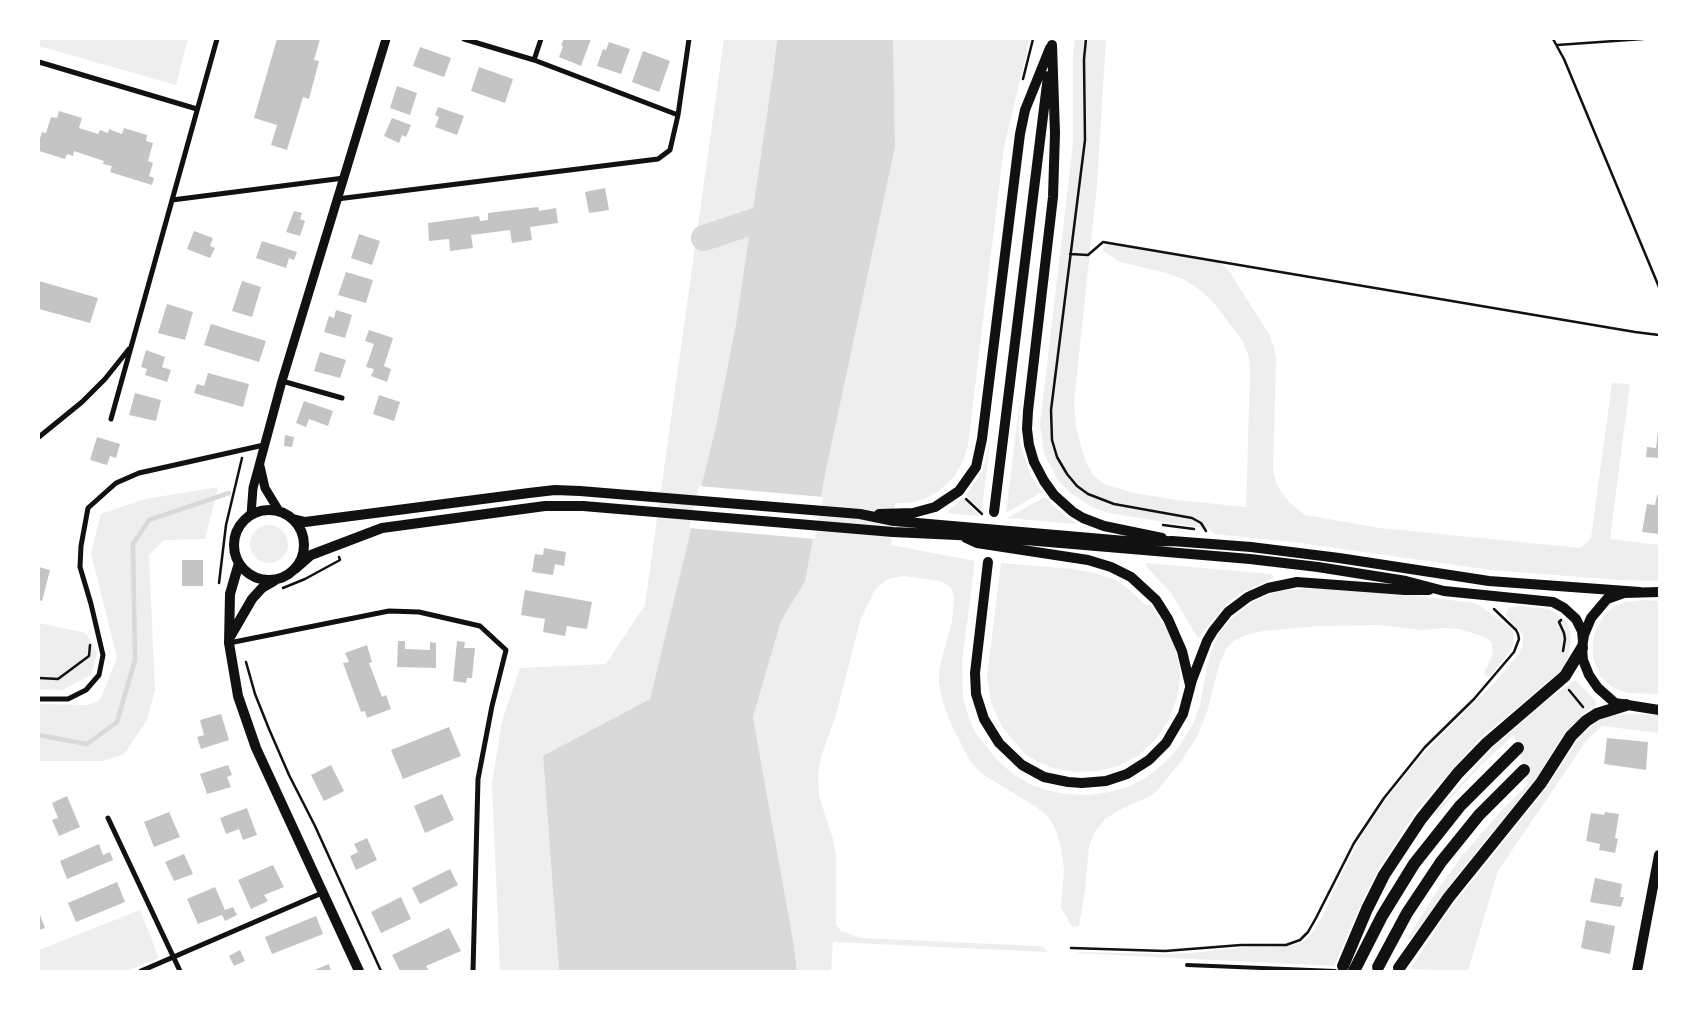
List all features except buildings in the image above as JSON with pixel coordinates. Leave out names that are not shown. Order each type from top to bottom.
[{"type":"highway","points":[[1344,970],[1364,916],[1384,875],[1420,819],[1458,773],[1487,743],[1566,676],[1583,644]]},
{"type":"highway","points":[[1399,968],[1448,897],[1541,783],[1571,736],[1596,714],[1626,705]]},
{"type":"highway","points":[[1344,970],[1382,916],[1414,864],[1466,800],[1518,748]]},
{"type":"highway","points":[[1378,967],[1407,913],[1441,862],[1484,809],[1524,770]]},
{"type":"main road","points":[[894,517],[928,510],[943,503],[959,491],[976,467],[982,440],[1022,126],[1025,110],[1052,42]]},
{"type":"main road","points":[[990,514],[1052,42]]},
{"type":"main road","points":[[1052,42],[1055,133],[1053,197],[1027,422],[1031,454],[1039,472],[1051,491],[1063,504],[1083,518],[1115,529],[1177,541],[1310,554],[1488,581],[1640,592]]},
{"type":"main road","points":[[279,579],[264,580],[249,574],[239,563],[235,552],[234,541],[237,531],[243,522],[252,515],[265,510],[279,511],[305,522],[548,491],[580,490],[894,517],[978,535],[1004,538],[1137,542],[1177,541]]},
{"type":"main road","points":[[229,640],[252,599],[262,588],[295,569],[311,555],[359,535],[394,525],[545,506],[570,505],[627,509],[893,532],[978,535],[1283,563],[1397,579],[1444,591]]},
{"type":"main road","points":[[292,518],[301,530],[304,543],[302,557],[295,569]]},
{"type":"main road","points":[[1004,538],[1099,563],[1121,571],[1140,584],[1156,600],[1174,629],[1182,651],[1190,686]]},
{"type":"main road","points":[[988,562],[975,661],[976,694],[984,719],[999,743],[1009,754],[1033,772],[1055,780],[1082,783],[1106,781],[1133,771],[1149,760],[1173,734],[1183,714],[1201,653],[1220,621],[1242,601],[1268,588],[1287,583],[1305,582],[1405,590],[1444,591],[1541,600],[1557,604],[1576,619],[1582,631],[1583,660],[1589,676],[1598,688],[1615,703],[1659,710]]},
{"type":"main road","points":[[239,563],[230,594],[229,640],[238,696],[256,748],[359,971]]},
{"type":"main road","points":[[1583,644],[1591,618],[1607,599],[1624,593],[1658,592]]},
{"type":"main road","points":[[1637,971],[1659,855]]},
{"type":"street","points":[[111,419],[217,39]]},
{"type":"street","points":[[252,515],[253,488],[282,381],[386,39]]},
{"type":"street","points":[[464,39],[534,60],[678,115]]},
{"type":"street","points":[[534,60],[541,39]]},
{"type":"street","points":[[337,199],[658,159],[670,150],[678,115],[689,39]]},
{"type":"street","points":[[39,62],[197,109]]},
{"type":"street","points":[[172,200],[344,178]]},
{"type":"street","points":[[39,437],[82,402],[105,379],[131,346]]},
{"type":"street","points":[[282,381],[342,398]]},
{"type":"street","points":[[39,699],[68,699],[86,690],[99,675],[103,655],[80,567],[81,546],[88,508],[116,483],[139,473],[264,445]]},
{"type":"street","points":[[260,463],[265,488],[279,511]]},
{"type":"street","points":[[229,640],[389,611],[419,612],[480,626],[506,650],[492,706],[478,779],[472,971]]},
{"type":"street","points":[[108,818],[180,971]]},
{"type":"street","points":[[141,971],[322,893]]},
{"type":"lane","points":[[1187,965],[1344,970]]},
{"type":"path","points":[[1086,39],[1084,58],[1085,140],[1051,418],[1052,440],[1057,457],[1072,480],[1095,498],[1120,506],[1192,518],[1201,523],[1206,531]]},
{"type":"path","points":[[1553,39],[1564,60],[1659,287]]},
{"type":"path","points":[[1556,44],[1643,39]]},
{"type":"path","points":[[1070,254],[1088,255],[1103,242],[1634,332],[1659,334]]},
{"type":"path","points":[[219,588],[226,525],[244,450]]},
{"type":"path","points":[[959,491],[980,513],[990,514]]},
{"type":"path","points":[[1071,948],[1165,951],[1241,945],[1286,944],[1300,940],[1308,932],[1316,918],[1354,842],[1384,798],[1425,747],[1474,699],[1514,652],[1519,639],[1516,630],[1492,608]]},
{"type":"path","points":[[39,678],[58,679],[89,656],[91,637]]},
{"type":"path","points":[[244,656],[255,694],[281,757],[315,826],[381,971]]},
{"type":"shaded area","points":[[39,39],[188,39],[176,85],[39,46]]},
{"type":"shaded area","points":[[724,39],[777,39],[736,324],[716,426],[683,564],[650,699],[543,757],[559,971],[500,971],[492,783],[502,721],[520,668],[606,664],[645,605]]},
{"type":"shaded area","points":[[777,39],[893,39],[895,147],[826,470],[805,581],[781,621],[753,717],[797,971],[559,971],[543,756],[650,699],[716,426],[736,324]]},
{"type":"shaded area","points":[[893,39],[1030,39],[1004,147],[968,445],[963,461],[954,477],[939,491],[924,499],[909,503],[895,503],[891,545],[975,561],[962,662],[963,698],[975,732],[997,760],[1013,774],[1030,784],[1066,794],[1088,795],[1110,792],[1128,787],[1147,777],[1168,760],[1193,724],[1200,705],[1207,666],[1220,632],[1232,618],[1255,601],[1276,592],[1295,589],[1317,589],[1410,595],[1474,603],[1512,630],[1514,636],[1513,644],[1508,654],[1489,677],[1484,673],[1493,653],[1492,643],[1487,638],[1459,629],[1423,630],[1379,625],[1319,626],[1263,631],[1235,640],[1226,649],[1219,665],[1207,712],[1196,738],[1180,763],[1155,793],[1105,819],[1094,833],[1089,846],[1079,926],[1072,927],[1061,907],[1064,870],[1061,847],[1055,828],[1048,816],[982,774],[970,761],[950,722],[943,703],[939,683],[939,669],[952,622],[954,596],[951,588],[941,581],[903,576],[888,579],[875,589],[860,621],[836,715],[821,757],[818,774],[819,796],[833,839],[836,856],[836,925],[841,931],[861,938],[1038,946],[1043,947],[1047,952],[833,942],[831,971],[797,971],[753,717],[781,621],[805,581],[826,470],[895,147]]},
{"type":"shaded area","points":[[1075,39],[1106,39],[1097,185],[1074,402],[1076,426],[1081,446],[1093,475],[1104,484],[1134,493],[1176,500],[1246,507],[1250,374],[1249,357],[1242,340],[1214,303],[1200,290],[1183,279],[1120,262],[1102,250],[1105,245],[1113,243],[1213,260],[1222,264],[1229,271],[1269,334],[1274,347],[1276,359],[1273,470],[1276,484],[1289,502],[1305,515],[1380,528],[1581,548],[1591,538],[1612,383],[1630,384],[1610,539],[1659,545],[1659,581],[1619,580],[1491,570],[1301,543],[1215,534],[1209,529],[1108,513],[1092,507],[1072,494],[1058,480],[1044,454],[1040,424],[1073,144],[1073,54]]},
{"type":"shaded area","points":[[1021,391],[1020,444],[1031,476],[1042,492],[1006,513]]},
{"type":"shaded area","points":[[991,434],[981,510],[966,495],[984,466]]},
{"type":"shaded area","points":[[218,487],[205,539],[164,540],[149,555],[155,691],[147,720],[124,754],[103,761],[39,761],[39,704],[88,705],[100,700],[117,658],[91,553],[101,514],[145,499]]},
{"type":"shaded area","points":[[1045,497],[1059,511],[1077,524],[1007,518]]},
{"type":"shaded area","points":[[963,498],[980,516],[948,513]]},
{"type":"shaded area","points":[[269,525],[283,530],[288,544],[283,558],[269,563],[255,558],[250,544],[255,530]]},
{"type":"shaded area","points":[[1001,563],[1073,569],[1095,573],[1116,580],[1147,606],[1150,603],[1167,630],[1175,648],[1180,678],[1178,695],[1168,722],[1155,740],[1139,755],[1116,767],[1097,771],[1076,772],[1056,769],[1038,762],[1024,753],[1002,727],[991,702],[987,676]]},
{"type":"shaded area","points":[[1146,563],[1271,574],[1274,576],[1272,579],[1244,591],[1227,603],[1198,638],[1171,593],[1147,567]]},
{"type":"shaded area","points":[[1659,601],[1659,694],[1627,693],[1612,687],[1601,677],[1593,658],[1593,637],[1602,618],[1612,608],[1624,602]]},
{"type":"shaded area","points":[[1518,606],[1549,609],[1565,620],[1569,626],[1571,641],[1568,658],[1563,668],[1478,740],[1417,810],[1379,868],[1334,966],[1075,953],[1191,953],[1247,947],[1293,945],[1301,943],[1308,938],[1323,915],[1365,830],[1387,798],[1413,765],[1495,682],[1520,652],[1523,645],[1523,635],[1506,615],[1508,608]]},
{"type":"shaded area","points":[[39,623],[86,633],[97,653],[91,675],[62,690],[39,689]]},
{"type":"shaded area","points":[[1575,680],[1595,700],[1596,705],[1583,714],[1565,733],[1534,782],[1464,866],[1410,940],[1407,939],[1462,856],[1501,811],[1528,784],[1514,735],[1481,765],[1435,816],[1433,815],[1496,745],[1544,703]]},
{"type":"shaded area","points":[[1626,714],[1659,715],[1659,733],[1602,726],[1586,741],[1498,871],[1468,971],[1410,969],[1450,909],[1546,789],[1578,739],[1600,720],[1610,716]]},
{"type":"shaded area","points":[[140,910],[159,958],[126,971],[39,971],[39,950]]},
{"type":"pier","points":[[699,486],[823,497],[815,539],[689,528]]},
{"type":"waterway","points":[[704,238],[761,219],[784,207]]},
{"type":"waterway","points":[[39,735],[87,744],[117,722],[135,660],[133,544],[149,520],[229,493]]}]
